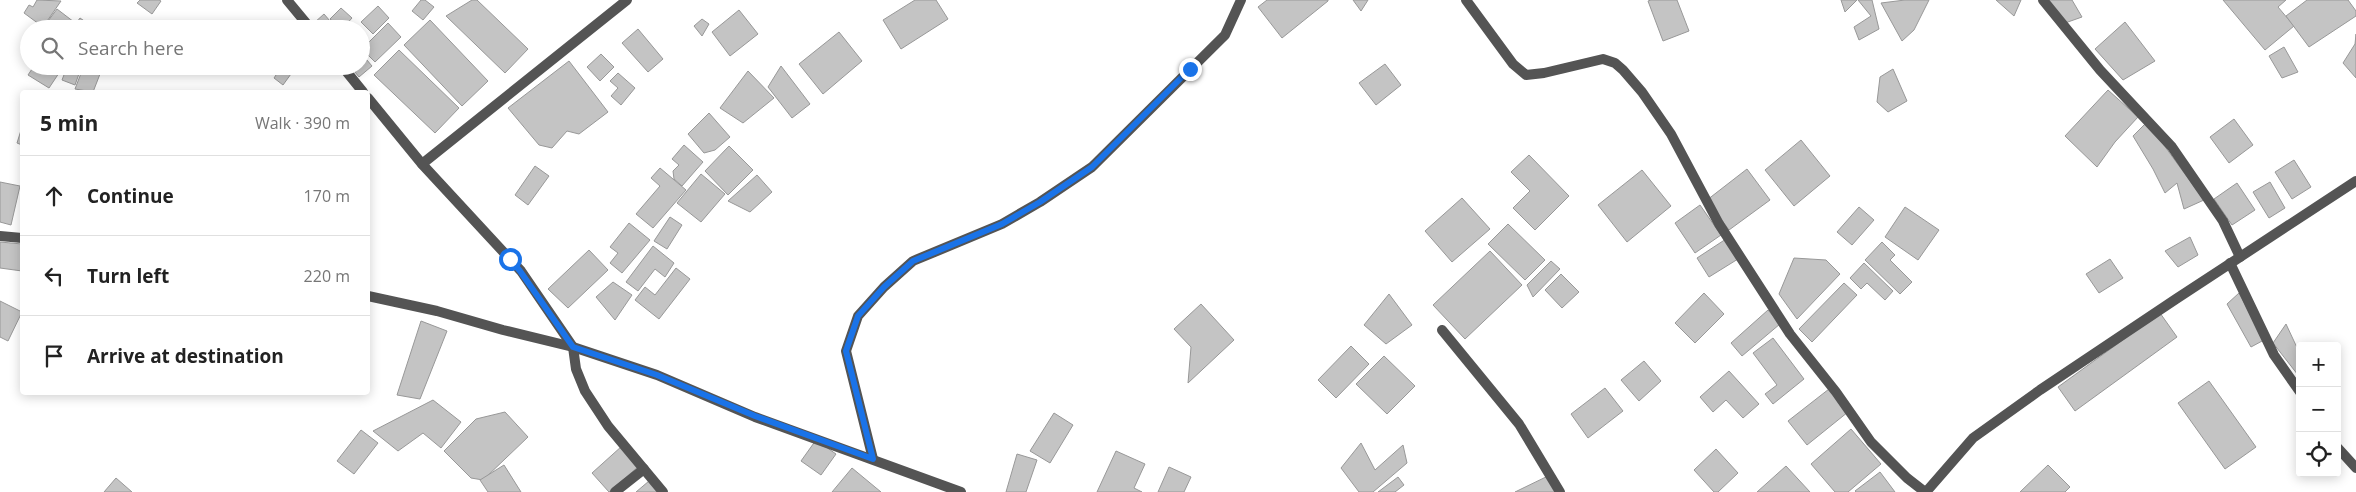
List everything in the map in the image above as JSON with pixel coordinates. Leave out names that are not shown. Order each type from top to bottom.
[{"type":"street","points":[[287,0],[304,20]]},
{"type":"street","points":[[422,164],[627,0]]},
{"type":"street","points":[[873,459],[846,351],[858,316],[884,287],[913,261],[1002,224],[1040,202],[1092,167],[1225,35],[1241,0]]},
{"type":"street","points":[[1466,0],[1513,64],[1526,75],[1544,73],[1603,59],[1615,63],[1623,70],[1642,92],[1671,134],[1719,224],[1790,334],[1836,392],[1871,442],[1907,478],[1926,492],[1973,438],[2048,385],[2356,181]]},
{"type":"street","points":[[2043,0],[2100,70],[2172,147],[2224,221],[2240,257]]},
{"type":"street","points":[[349,75],[361,90]]},
{"type":"street","points":[[370,100],[422,164],[520,271],[573,347],[576,369],[585,390],[608,426],[662,492]]},
{"type":"street","points":[[0,236],[20,238]]},
{"type":"street","points":[[2230,263],[2274,355],[2296,387]]},
{"type":"street","points":[[370,296],[437,311],[573,347],[657,375],[755,416],[961,492]]},
{"type":"street","points":[[1442,330],[1519,424],[1560,492]]},
{"type":"street","points":[[2341,451],[2356,468]]},
{"type":"street","points":[[615,492],[644,470]]},
{"type":"building","points":[[37,0],[61,1],[48,20],[34,20],[24,13],[29,5],[33,7]]},
{"type":"building","points":[[140,0],[161,1],[152,14],[137,3]]},
{"type":"building","points":[[421,0],[425,0],[434,7],[423,20],[412,11]]},
{"type":"building","points":[[472,0],[477,0],[528,49],[505,73],[446,16]]},
{"type":"building","points":[[915,0],[936,0],[948,19],[901,49],[883,20]]},
{"type":"building","points":[[1267,0],[1328,1],[1282,38],[1258,7]]},
{"type":"building","points":[[1353,0],[1368,0],[1361,11]]},
{"type":"building","points":[[1677,0],[1689,31],[1663,41],[1648,1]]},
{"type":"building","points":[[1841,0],[1857,0],[1845,12]]},
{"type":"building","points":[[1858,0],[1872,0],[1879,29],[1859,40],[1854,27],[1871,16]]},
{"type":"building","points":[[1929,0],[1914,30],[1902,41],[1881,3]]},
{"type":"building","points":[[1996,0],[2021,0],[2014,16]]},
{"type":"building","points":[[2045,0],[2072,0],[2082,17],[2065,23]]},
{"type":"building","points":[[2223,0],[2286,0],[2278,7],[2294,26],[2265,50]]},
{"type":"building","points":[[2307,0],[2348,0],[2356,11],[2356,16],[2309,47],[2286,16]]},
{"type":"building","points":[[378,6],[389,18],[373,34],[370,31],[370,20],[363,20]]},
{"type":"building","points":[[341,8],[352,18],[350,20],[330,19]]},
{"type":"building","points":[[57,9],[71,20],[49,20]]},
{"type":"building","points":[[739,10],[758,34],[730,56],[712,32]]},
{"type":"building","points":[[324,14],[329,20],[317,20]]},
{"type":"building","points":[[702,19],[709,24],[702,36],[694,26]]},
{"type":"building","points":[[430,20],[488,81],[462,106],[404,45]]},
{"type":"building","points":[[2125,22],[2155,61],[2123,80],[2095,49]]},
{"type":"building","points":[[388,23],[401,37],[375,62],[370,57],[370,41]]},
{"type":"building","points":[[638,29],[663,59],[648,72],[622,43]]},
{"type":"building","points":[[839,32],[862,61],[823,94],[799,64]]},
{"type":"building","points":[[2356,34],[2356,78],[2343,63],[2355,44]]},
{"type":"building","points":[[2284,47],[2298,72],[2282,78],[2269,56]]},
{"type":"building","points":[[399,50],[459,108],[435,133],[374,75]]},
{"type":"building","points":[[601,54],[614,67],[600,81],[587,67]]},
{"type":"building","points":[[569,61],[608,112],[579,134],[567,131],[552,148],[539,145],[508,108]]},
{"type":"building","points":[[1385,64],[1401,85],[1376,105],[1359,83]]},
{"type":"building","points":[[781,66],[810,104],[792,118],[768,87]]},
{"type":"building","points":[[1893,69],[1907,101],[1888,112],[1877,102],[1880,77]]},
{"type":"building","points":[[748,71],[774,98],[743,123],[720,108]]},
{"type":"building","points":[[618,73],[635,88],[621,105],[611,96],[618,88],[610,81]]},
{"type":"building","points":[[28,75],[58,75],[49,88]]},
{"type":"building","points":[[64,75],[79,75],[75,85],[62,80]]},
{"type":"building","points":[[80,75],[100,75],[94,90],[75,89]]},
{"type":"building","points":[[276,75],[290,75],[283,85],[274,78]]},
{"type":"building","points":[[2108,90],[2138,117],[2115,142],[2097,167],[2065,136]]},
{"type":"building","points":[[709,113],[730,137],[715,150],[704,153],[688,134]]},
{"type":"building","points":[[2234,119],[2253,145],[2229,163],[2210,137]]},
{"type":"building","points":[[2147,122],[2204,200],[2184,209],[2177,183],[2165,193],[2133,136]]},
{"type":"building","points":[[20,133],[20,144],[17,143]]},
{"type":"building","points":[[1801,140],[1830,176],[1794,206],[1765,170]]},
{"type":"building","points":[[684,145],[703,162],[682,186],[674,179],[673,171],[679,165],[672,159]]},
{"type":"building","points":[[729,146],[753,170],[728,195],[705,171]]},
{"type":"building","points":[[1529,155],[1569,196],[1535,230],[1513,208],[1530,191],[1511,172]]},
{"type":"building","points":[[2294,160],[2311,187],[2292,199],[2275,172]]},
{"type":"building","points":[[535,166],[549,176],[528,205],[515,195]]},
{"type":"building","points":[[660,168],[686,190],[653,228],[636,214],[660,186],[651,178]]},
{"type":"building","points":[[1747,169],[1770,200],[1729,230],[1707,200]]},
{"type":"building","points":[[1642,170],[1671,206],[1627,242],[1598,205]]},
{"type":"building","points":[[701,174],[725,194],[701,222],[677,203]]},
{"type":"building","points":[[757,175],[772,192],[750,212],[728,201]]},
{"type":"building","points":[[0,182],[20,186],[11,225],[0,222]]},
{"type":"building","points":[[2270,182],[2285,208],[2269,218],[2253,192]]},
{"type":"building","points":[[2237,183],[2255,210],[2232,225],[2214,199]]},
{"type":"building","points":[[1462,198],[1490,229],[1452,262],[1425,231]]},
{"type":"building","points":[[1700,205],[1721,235],[1695,253],[1675,223]]},
{"type":"building","points":[[1859,207],[1874,220],[1852,245],[1837,232]]},
{"type":"building","points":[[1905,207],[1939,230],[1918,260],[1885,237]]},
{"type":"building","points":[[670,217],[682,225],[667,249],[654,241]]},
{"type":"building","points":[[629,223],[650,240],[622,273],[610,263],[618,253],[610,247]]},
{"type":"building","points":[[1508,224],[1545,260],[1525,280],[1488,244]]},
{"type":"building","points":[[2190,237],[2198,255],[2178,267],[2165,251]]},
{"type":"building","points":[[1726,239],[1738,259],[1709,277],[1697,258]]},
{"type":"building","points":[[0,242],[20,244],[20,271],[0,268]]},
{"type":"building","points":[[1882,242],[1895,255],[1890,260],[1912,282],[1900,294],[1865,260]]},
{"type":"building","points":[[653,246],[674,263],[665,277],[655,269],[638,291],[626,282]]},
{"type":"building","points":[[589,250],[608,270],[568,308],[548,289]]},
{"type":"building","points":[[1490,251],[1522,285],[1465,339],[1433,305]]},
{"type":"building","points":[[1794,258],[1826,260],[1840,274],[1797,319],[1779,294]]},
{"type":"building","points":[[2110,259],[2123,278],[2099,293],[2086,274]]},
{"type":"building","points":[[1551,261],[1560,269],[1533,297],[1527,285]]},
{"type":"building","points":[[1864,263],[1893,291],[1885,300],[1867,283],[1861,289],[1850,278]]},
{"type":"building","points":[[676,268],[690,279],[659,319],[635,300],[645,287],[655,295]]},
{"type":"building","points":[[1561,274],[1579,292],[1562,308],[1545,290]]},
{"type":"building","points":[[613,282],[632,295],[615,320],[596,297]]},
{"type":"building","points":[[1844,283],[1857,295],[1812,342],[1799,329]]},
{"type":"building","points":[[1704,293],[1724,314],[1695,343],[1675,323]]},
{"type":"building","points":[[2239,293],[2264,340],[2251,347],[2227,304]]},
{"type":"building","points":[[1389,294],[1412,325],[1386,344],[1364,325]]},
{"type":"building","points":[[0,301],[20,311],[20,316],[8,341],[0,337]]},
{"type":"building","points":[[1201,304],[1234,340],[1188,383],[1191,347],[1174,329]]},
{"type":"building","points":[[1768,310],[1780,324],[1742,356],[1731,343]]},
{"type":"building","points":[[2160,313],[2177,337],[2075,411],[2058,387]]},
{"type":"building","points":[[421,321],[447,331],[420,399],[397,395]]},
{"type":"building","points":[[2286,324],[2296,345],[2296,372],[2273,343]]},
{"type":"building","points":[[1773,338],[1804,379],[1773,404],[1765,394],[1777,385],[1753,353]]},
{"type":"building","points":[[1351,346],[1369,364],[1336,398],[1318,380]]},
{"type":"building","points":[[1384,356],[1415,386],[1387,414],[1356,384]]},
{"type":"building","points":[[1644,361],[1661,381],[1639,401],[1621,380]]},
{"type":"building","points":[[1729,371],[1759,404],[1743,418],[1726,400],[1713,412],[1700,397]]},
{"type":"building","points":[[2209,381],[2256,447],[2225,469],[2178,403]]},
{"type":"building","points":[[1605,388],[1623,411],[1588,438],[1571,414]]},
{"type":"building","points":[[1829,389],[1848,412],[1807,445],[1788,421]]},
{"type":"building","points":[[433,400],[461,422],[441,448],[423,433],[398,451],[373,431]]},
{"type":"building","points":[[505,412],[528,437],[483,480],[471,478],[444,451],[476,419]]},
{"type":"building","points":[[1054,413],[1073,425],[1050,463],[1030,451]]},
{"type":"building","points":[[1851,429],[1881,464],[1848,492],[1835,492],[1811,464]]},
{"type":"building","points":[[361,430],[378,443],[354,474],[337,461]]},
{"type":"building","points":[[816,440],[836,454],[821,475],[801,461]]},
{"type":"building","points":[[1361,443],[1375,470],[1403,445],[1407,463],[1373,492],[1359,492],[1341,468]]},
{"type":"building","points":[[622,446],[639,466],[609,492],[592,473]]},
{"type":"building","points":[[1716,449],[1738,473],[1718,492],[1714,492],[1694,470]]},
{"type":"building","points":[[1116,451],[1145,464],[1134,488],[1142,492],[1097,492]]},
{"type":"building","points":[[1017,454],[1037,460],[1026,492],[1006,492]]},
{"type":"building","points":[[504,465],[521,492],[488,492],[480,480]]},
{"type":"building","points":[[2048,465],[2070,487],[2065,492],[2020,492]]},
{"type":"building","points":[[1786,466],[1810,492],[1757,492]]},
{"type":"building","points":[[1169,467],[1191,477],[1184,492],[1158,492]]},
{"type":"building","points":[[852,468],[881,492],[832,492]]},
{"type":"building","points":[[1880,472],[1895,492],[1855,491]]},
{"type":"building","points":[[1550,475],[1558,492],[1515,492]]},
{"type":"building","points":[[1398,477],[1404,485],[1395,492],[1378,492]]},
{"type":"building","points":[[116,478],[132,492],[104,492]]},
{"type":"building","points":[[649,481],[659,492],[636,492]]},
{"type":"route","points":[[510,259],[573,347],[657,375],[755,416],[873,459],[846,351],[858,316],[884,287],[913,261],[1002,224],[1040,202],[1092,167],[1190,69]]}]
